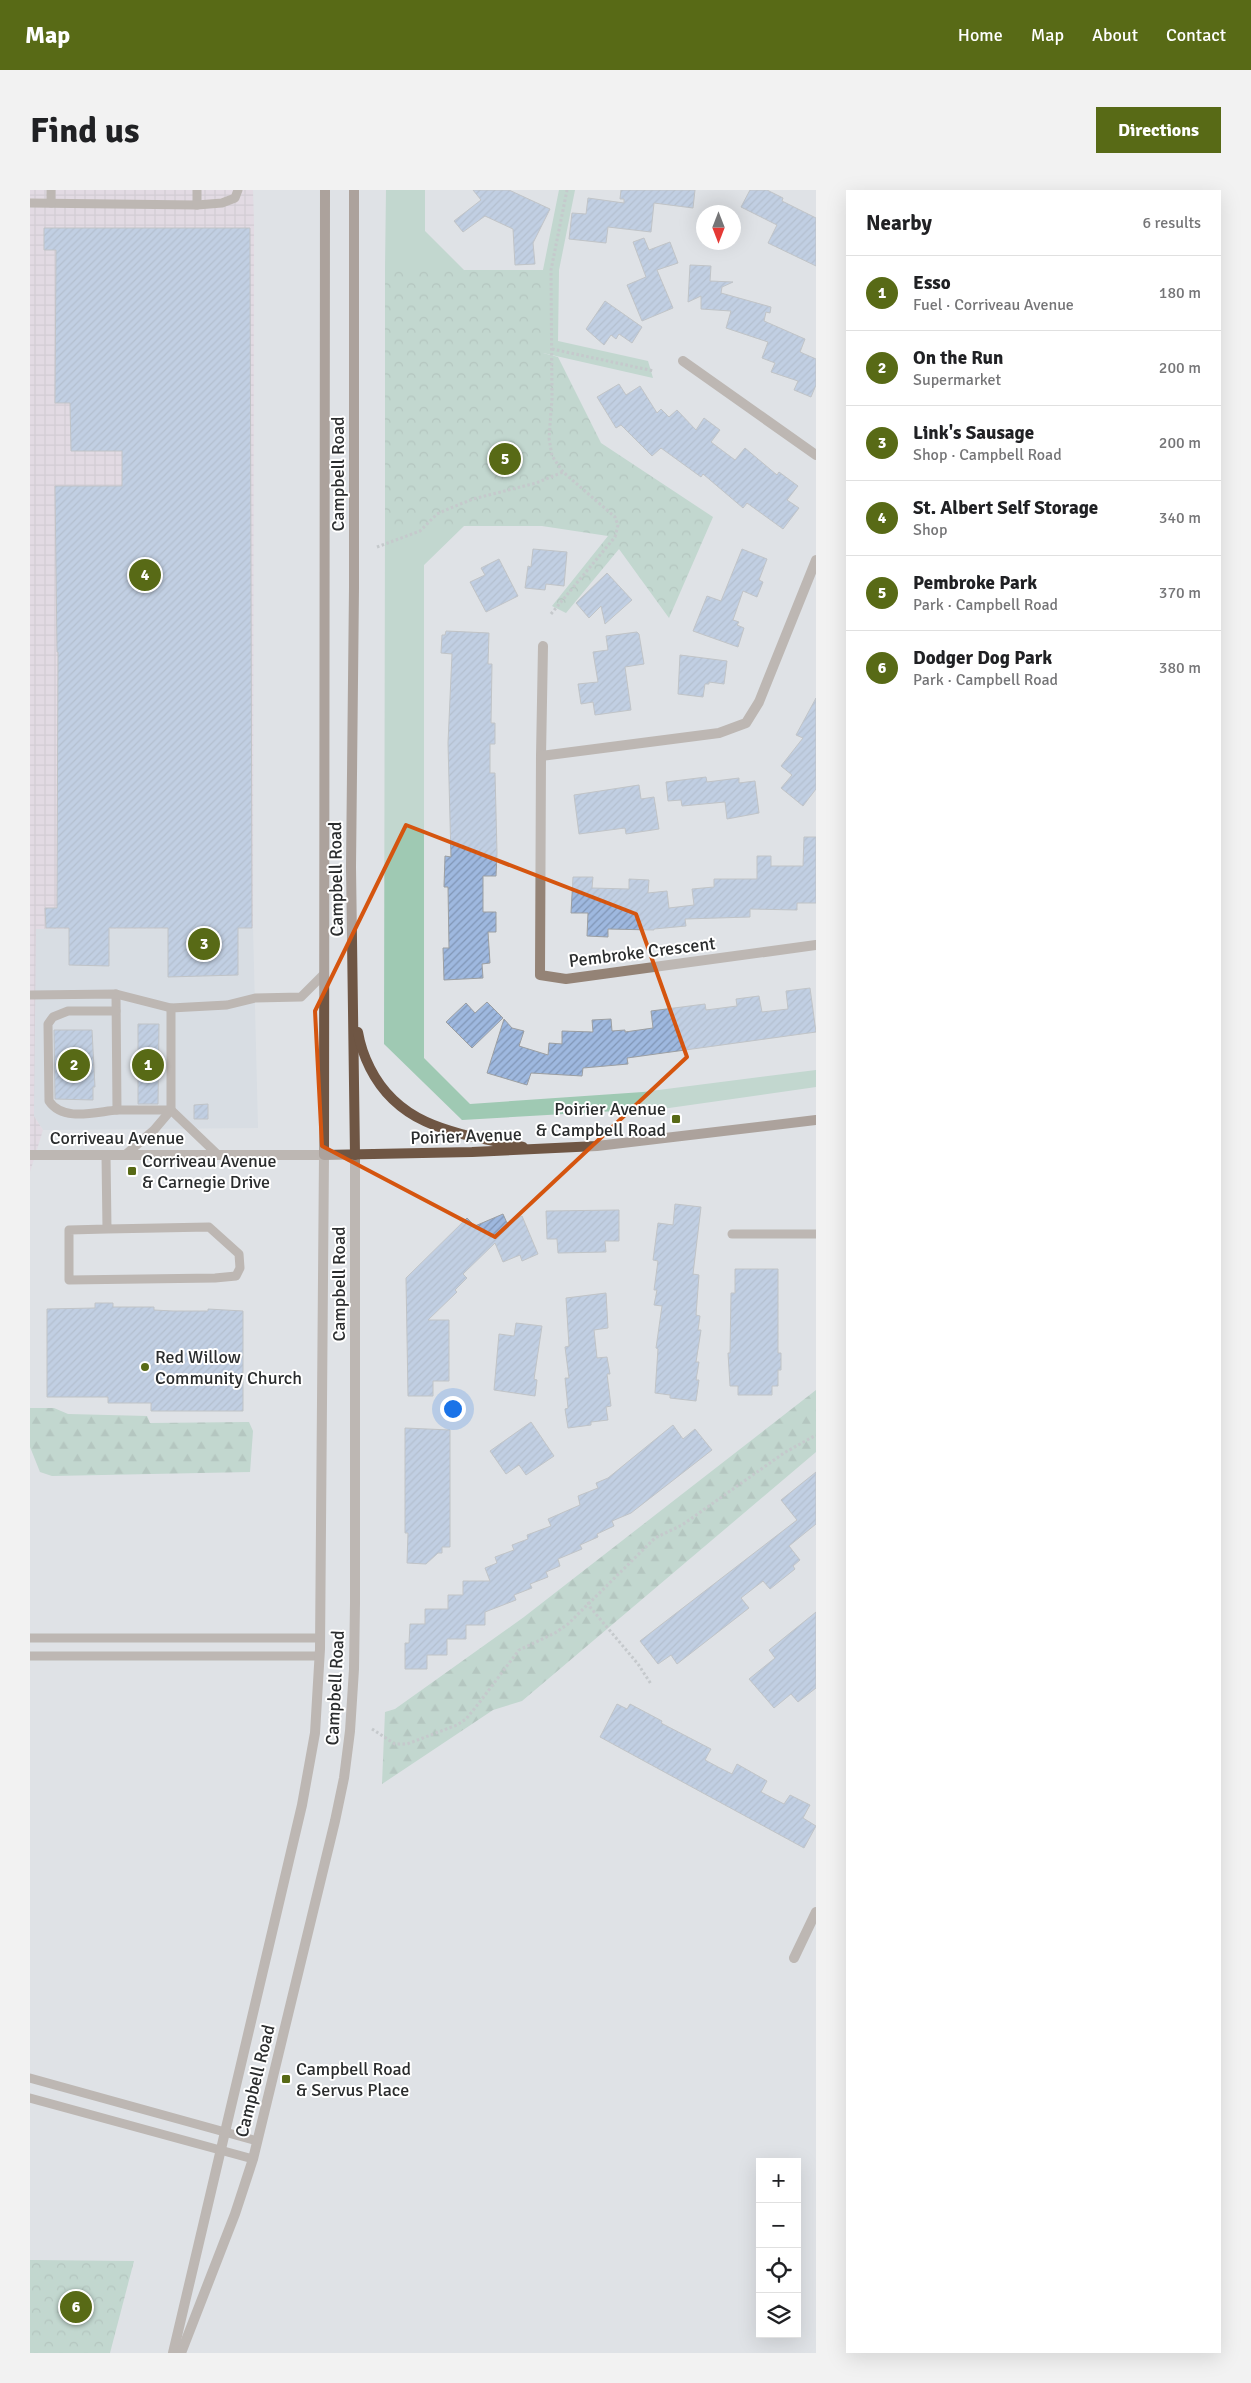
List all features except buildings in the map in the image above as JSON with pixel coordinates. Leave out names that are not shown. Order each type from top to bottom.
[{"type":"main road","name":"Campbell Road","points":[[324,1155],[325,190]]},
{"type":"main road","name":"Campbell Road","points":[[354,190],[354,588],[351,867],[355,1155]]},
{"type":"main road","points":[[354,1002],[358,1035],[367,1062],[386,1094],[399,1107],[420,1120],[448,1131],[539,1150]]},
{"type":"main road","name":"Poirier Avenue","points":[[324,1155],[539,1150],[633,1143],[816,1120]]},
{"type":"street","points":[[683,361],[816,455]]},
{"type":"street","points":[[540,756],[719,733],[746,723],[759,702],[816,560]]},
{"type":"street","name":"Pembroke Crescent","points":[[543,646],[540,756],[540,975],[566,979],[816,945]]},
{"type":"street","name":"Corriveau Avenue","points":[[30,1155],[324,1155]]},
{"type":"street","name":"Campbell Road","points":[[173,2353],[306,1786],[315,1733],[320,1656],[324,1155]]},
{"type":"street","name":"Campbell Road","points":[[181,2353],[235,2214],[253,2159],[344,1778],[350,1731],[355,1622],[355,1155]]},
{"type":"street","points":[[794,1958],[816,1912]]},
{"type":"lane","points":[[51,190],[51,203]]},
{"type":"lane","points":[[197,190],[197,205]]},
{"type":"lane","points":[[30,203],[197,205],[222,203],[235,198],[238,190]]},
{"type":"lane","points":[[30,995],[116,994],[171,1008],[227,1005],[255,998],[301,997],[324,974]]},
{"type":"lane","points":[[116,994],[117,1110]]},
{"type":"lane","points":[[125,1155],[154,1130],[171,1110],[171,1008]]},
{"type":"lane","points":[[116,1011],[68,1011],[53,1017],[48,1024],[48,1092],[49,1101],[54,1109],[66,1114],[117,1110],[171,1110],[217,1154]]},
{"type":"lane","points":[[106,1155],[107,1229]]},
{"type":"lane","points":[[209,1227],[239,1254],[240,1268],[236,1276],[215,1278],[69,1280],[69,1230],[107,1229],[209,1227]]},
{"type":"lane","points":[[732,1234],[816,1234]]},
{"type":"lane","points":[[30,1638],[320,1638]]},
{"type":"lane","points":[[30,1656],[320,1656]]},
{"type":"lane","points":[[30,2078],[258,2141]]},
{"type":"lane","points":[[30,2098],[253,2159]]},
{"type":"path","points":[[552,614],[616,537],[618,525],[615,517],[563,472],[552,456],[549,438],[552,399],[551,270],[567,190]]},
{"type":"path","points":[[552,350],[654,371]]},
{"type":"path","points":[[377,547],[420,531],[437,514],[453,507],[536,483],[563,472]]},
{"type":"path","points":[[372,1729],[395,1744],[407,1744],[457,1725],[466,1719],[499,1673],[519,1650],[555,1633],[568,1624],[588,1602],[656,1538],[682,1525],[784,1453],[816,1435]]},
{"type":"path","points":[[588,1602],[590,1607],[638,1664],[651,1684]]},
{"type":"highlighted area","points":[[406,825],[636,914],[687,1057],[495,1237],[322,1146],[315,1011]]},
{"type":"shaded area","points":[[30,190],[253,190],[254,222],[253,928],[36,929],[34,1116],[43,1130],[30,1172]]},
{"type":"shaded area","points":[[253,928],[258,1128],[43,1130],[34,1116],[35,929]]},
{"type":"green space","points":[[386,190],[425,190],[425,231],[464,270],[385,270]]},
{"type":"green space","points":[[559,190],[575,190],[559,270],[558,341],[648,361],[653,378],[543,353],[543,270]]},
{"type":"green space","points":[[385,270],[543,270],[543,353],[558,357],[601,443],[713,517],[669,618],[619,549],[566,613],[552,606],[608,536],[542,526],[385,526]]},
{"type":"green space","points":[[385,526],[464,526],[424,565],[424,1058],[470,1104],[643,1092],[816,1070],[816,1087],[669,1108],[462,1120],[384,1044]]},
{"type":"green space","points":[[816,1390],[816,1452],[522,1701],[493,1710],[382,1784],[385,1712],[395,1709],[524,1617]]},
{"type":"green space","points":[[30,1408],[54,1408],[68,1414],[147,1416],[150,1423],[249,1422],[253,1431],[250,1472],[52,1476],[40,1472],[30,1447]]},
{"type":"green space","points":[[30,2260],[134,2261],[110,2353],[30,2353]]},
{"type":"place","name":"Pembroke Park","points":[[505,459]]},
{"type":"place","name":"St. Albert Self Storage","points":[[145,575]]},
{"type":"place","name":"Link's Sausage","points":[[204,944]]},
{"type":"place","name":"On the Run","points":[[74,1065]]},
{"type":"place","name":"Esso","points":[[148,1065]]},
{"type":"place","name":"Poirier Avenue & Campbell Road","points":[[676,1119]]},
{"type":"place","name":"Corriveau Avenue & Carnegie Drive","points":[[132,1171]]},
{"type":"place","name":"Red Willow Community Church","points":[[145,1367]]},
{"type":"place","name":"Campbell Road & Servus Place","points":[[286,2079]]},
{"type":"place","name":"Dodger Dog Park","points":[[76,2307]]}]
